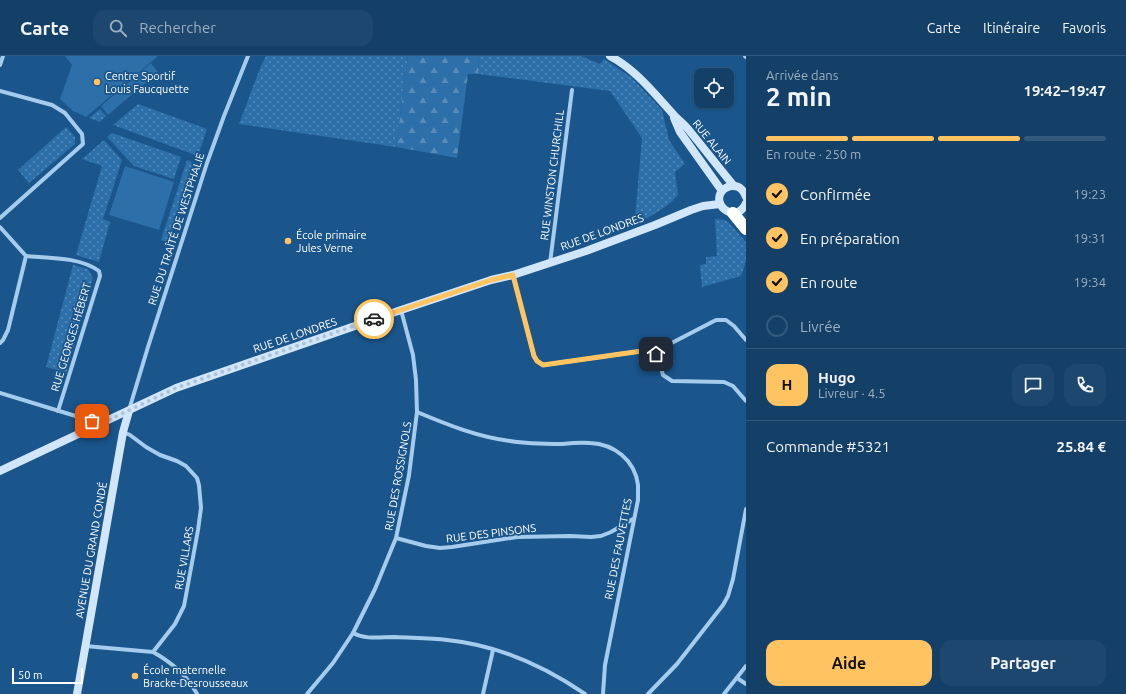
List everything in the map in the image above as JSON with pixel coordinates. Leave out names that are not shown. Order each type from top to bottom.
[{"type":"highway","points":[[733,213],[746,229]]},
{"type":"street","points":[[0,65],[3,56]]},
{"type":"street","name":"RUE DU TRAÎTÉ DE WESTPHALIE","points":[[129,410],[206,163],[248,56]]},
{"type":"street","name":"RUE ALAIN","points":[[610,56],[641,79],[672,114],[687,128],[734,186],[741,188],[746,195]]},
{"type":"street","name":"RUE WINSTON CHURCHILL","points":[[550,263],[572,90]]},
{"type":"street","points":[[0,91],[52,105],[65,113],[82,134],[83,144],[0,218]]},
{"type":"street","name":"RUE ALAIN","points":[[672,114],[680,132],[722,192]]},
{"type":"street","points":[[734,186],[729,186],[720,196],[720,204],[723,209],[727,212],[733,213],[741,210],[746,203]]},
{"type":"street","name":"RUE DE LONDRES","points":[[0,471],[176,388],[401,310],[491,280],[513,275],[550,263],[690,210],[703,206],[720,204]]},
{"type":"street","points":[[0,227],[26,256],[8,330],[0,343]]},
{"type":"street","name":"RUE GEORGES HÉBERT","points":[[26,256],[63,259],[76,262],[99,271],[100,276],[58,411]]},
{"type":"street","points":[[513,275],[534,356],[537,361],[543,365],[649,350],[656,354],[663,375],[672,382],[724,382],[733,386],[746,401]]},
{"type":"street","name":"RUE DES ROSSIGNOLS","points":[[307,694],[333,663],[353,633],[375,589],[396,538],[409,475],[418,412],[413,355],[401,310]]},
{"type":"street","points":[[656,354],[662,348],[716,320],[726,320],[734,326],[746,340]]},
{"type":"street","points":[[0,393],[92,421],[96,426]]},
{"type":"street","name":"AVENUE DU GRAND CONDÉ","points":[[77,694],[123,432],[129,410]]},
{"type":"street","name":"RUE DES FAUVETTES","points":[[418,412],[456,428],[490,438],[532,444],[591,443],[602,445],[614,449],[622,454],[629,463],[635,474],[638,485],[638,500],[605,665],[603,694]]},
{"type":"street","name":"RUE VILLARS","points":[[123,432],[160,455],[186,466],[197,478],[199,485],[201,508],[184,606],[175,624],[153,652]]},
{"type":"street","points":[[648,694],[677,664],[718,613],[728,596],[733,579],[746,509]]},
{"type":"street","name":"RUE DES PINSONS","points":[[396,538],[440,548],[517,537],[591,537],[601,536],[611,532],[633,519]]},
{"type":"street","points":[[353,633],[368,638],[448,640],[493,650],[527,661],[585,694]]},
{"type":"street","points":[[85,646],[153,652],[166,659],[186,676],[197,694]]},
{"type":"street","points":[[483,694],[493,650]]},
{"type":"street","points":[[724,694],[746,666]]},
{"type":"street","points":[[737,678],[746,684]]},
{"type":"green space","name":"Centre Sportif Louis Faucquette","points":[[65,56],[158,56],[86,117],[73,111],[60,99],[72,65]]},
{"type":"green space","points":[[266,56],[408,56],[396,147],[239,124]]},
{"type":"green space","points":[[408,56],[479,56],[478,74],[468,74],[457,158],[396,147]]},
{"type":"green space","points":[[479,56],[581,56],[600,64],[604,59],[632,78],[662,110],[669,140],[685,164],[675,172],[678,195],[665,207],[641,222],[635,218],[642,138],[610,91],[478,74]]},
{"type":"green space","points":[[151,63],[158,72],[108,115],[101,106]]},
{"type":"green space","points":[[138,104],[207,129],[198,156],[113,125]]},
{"type":"green space","points":[[100,109],[106,116],[100,122],[89,118]]},
{"type":"green space","points":[[66,127],[75,137],[75,144],[29,183],[18,170]]},
{"type":"green space","points":[[112,133],[181,157],[174,179],[134,166],[107,137]]},
{"type":"green space","points":[[104,140],[122,160],[103,219],[110,222],[99,262],[76,255],[102,166],[82,159]]},
{"type":"green space","points":[[187,160],[195,163],[169,243],[161,240]]},
{"type":"green space","points":[[125,166],[174,182],[159,230],[109,215]]},
{"type":"green space","points":[[715,219],[725,220],[746,242],[746,261],[741,276],[702,287],[700,265],[706,264],[706,257],[717,256]]},
{"type":"green space","points":[[73,265],[88,269],[93,278],[66,374],[62,375],[60,371],[46,367]]},
{"type":"way so far","points":[[92,421],[96,426],[176,388],[374,319]]},
{"type":"place","name":"Centre Sportif Louis Faucquette","points":[[97,82]]},
{"type":"place","name":"École primaire Jules Verne","points":[[288,241]]},
{"type":"place","name":"École maternelle Bracke-Desrousseaux","points":[[135,676]]},
{"type":"route","points":[[374,319],[491,280],[513,275],[534,356],[537,361],[543,365],[649,350],[656,354]]}]
